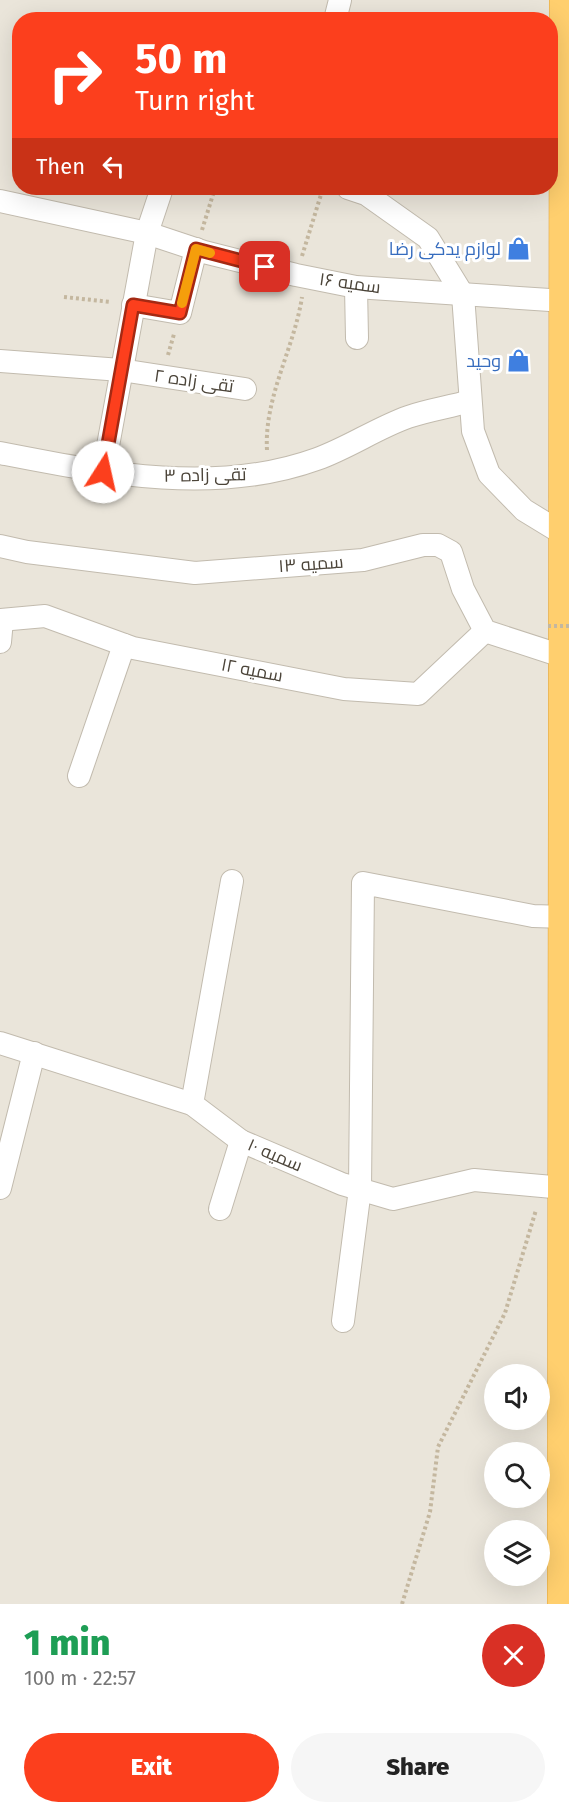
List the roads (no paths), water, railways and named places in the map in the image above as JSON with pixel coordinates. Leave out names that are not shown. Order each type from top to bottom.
[{"type":"highway","points":[[564,1604],[554,1187],[565,917],[567,180],[558,100],[566,0]]},
{"type":"street","points":[[103,472],[147,233],[160,195]]},
{"type":"street","points":[[367,195],[428,238],[463,295],[473,431],[489,474],[524,510],[565,535]]},
{"type":"street","name":"سمیه ۱۶","points":[[0,201],[147,233],[196,249],[300,276],[356,287],[565,301]]},
{"type":"street","points":[[133,305],[180,313],[196,249]]},
{"type":"street","points":[[356,287],[357,338]]},
{"type":"street","name":"تقی زاده ۲","points":[[0,361],[121,370],[245,389]]},
{"type":"street","name":"تقی زاده ۳","points":[[0,453],[103,472],[196,479],[249,476],[316,460],[408,417],[470,402]]},
{"type":"street","name":"سمیه ۱۳","points":[[0,546],[27,552],[195,573],[363,560],[423,545],[438,546],[451,552],[463,589],[485,631]]},
{"type":"street","name":"سمیه ۱۲","points":[[1,628],[45,616],[123,645],[344,689],[418,694],[485,631]]},
{"type":"street","points":[[485,631],[567,641]]},
{"type":"street","points":[[79,776],[123,645]]},
{"type":"street","points":[[192,1104],[232,881]]},
{"type":"street","points":[[343,1321],[360,1189],[363,883],[533,916],[565,917]]},
{"type":"street","name":"سمیه ۱۰","points":[[0,1043],[192,1104],[241,1141],[360,1189],[393,1199],[474,1180],[554,1187]]},
{"type":"street","points":[[0,1188],[34,1053]]},
{"type":"street","points":[[220,1209],[241,1141]]},
{"type":"place","name":"لوازم یدکی رضا","points":[[519,249]]},
{"type":"place","name":"وحید","points":[[519,361]]}]
